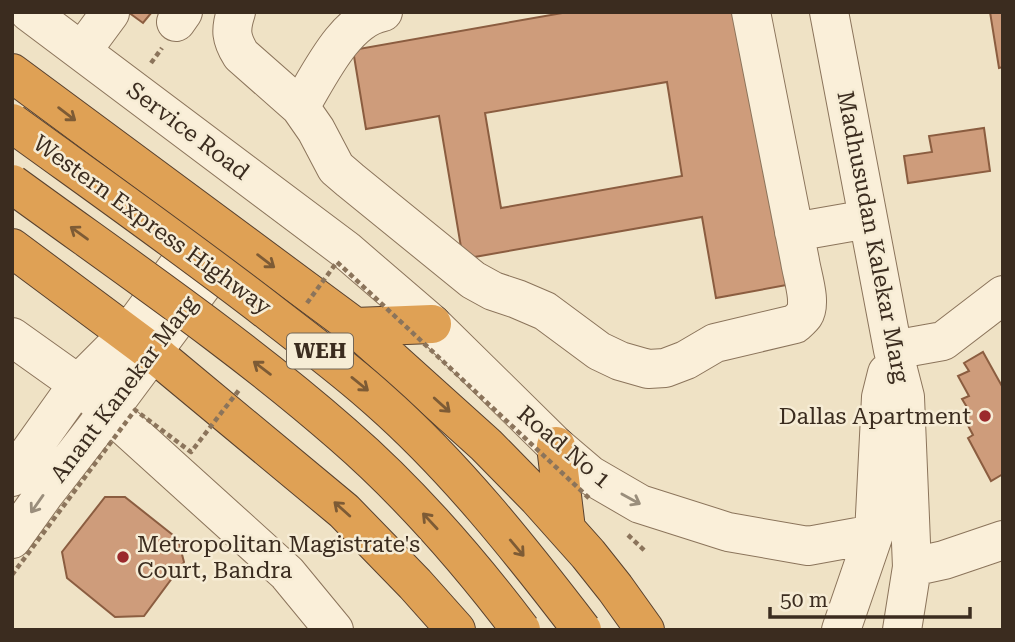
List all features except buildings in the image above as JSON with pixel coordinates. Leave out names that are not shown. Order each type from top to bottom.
[{"type":"highway","points":[[12,73],[355,327],[486,445],[538,498],[615,587],[645,630]]},
{"type":"highway","name":"Western Express Highway","points":[[12,122],[213,268],[379,399],[479,503],[582,630]]},
{"type":"highway","name":"WEH","points":[[12,184],[193,316],[344,435],[442,534],[521,630]]},
{"type":"highway","points":[[12,248],[140,344],[344,511],[456,630]]},
{"type":"highway","points":[[355,327],[432,324]]},
{"type":"highway","points":[[556,446],[566,529]]},
{"type":"street","name":"Service Road","points":[[29,12],[346,250]]},
{"type":"street","points":[[236,12],[231,27],[234,44],[241,55],[300,107],[336,168],[473,280],[493,291],[545,311],[599,351],[620,361],[648,369],[665,368],[715,344],[795,324],[804,316],[807,299],[751,12]]},
{"type":"street","points":[[300,107],[342,39],[359,22],[380,12]]},
{"type":"street","name":"Madhusudan Kalekar Marg","points":[[829,12],[893,350],[905,397],[912,567],[902,630]]},
{"type":"street","points":[[82,51],[118,19]]},
{"type":"street","points":[[794,232],[868,219]]},
{"type":"street","name":"Anant Kanekar Marg","points":[[12,539],[108,412],[140,344],[224,230]]},
{"type":"street","name":"Road No 1","points":[[346,250],[432,324],[556,446],[590,475],[640,504],[728,532],[807,546],[874,534]]},
{"type":"street","points":[[841,630],[874,534],[881,397],[893,350],[943,341],[1003,295]]},
{"type":"street","points":[[12,337],[78,384],[287,573],[334,630]]},
{"type":"street","name":"Anant Kanekar Marg","points":[[12,477],[78,384],[140,344]]},
{"type":"street","points":[[912,567],[944,560],[1003,540]]},
{"type":"path","points":[[132,89],[165,44],[179,17]]},
{"type":"path","points":[[300,312],[337,262],[590,499]]},
{"type":"path","points":[[12,575],[135,410],[191,452],[244,383]]},
{"type":"place","name":"Dallas Apartment","points":[[985,416]]},
{"type":"place","name":"Metropolitan Magistrate's Court, Bandra","points":[[123,557]]}]
